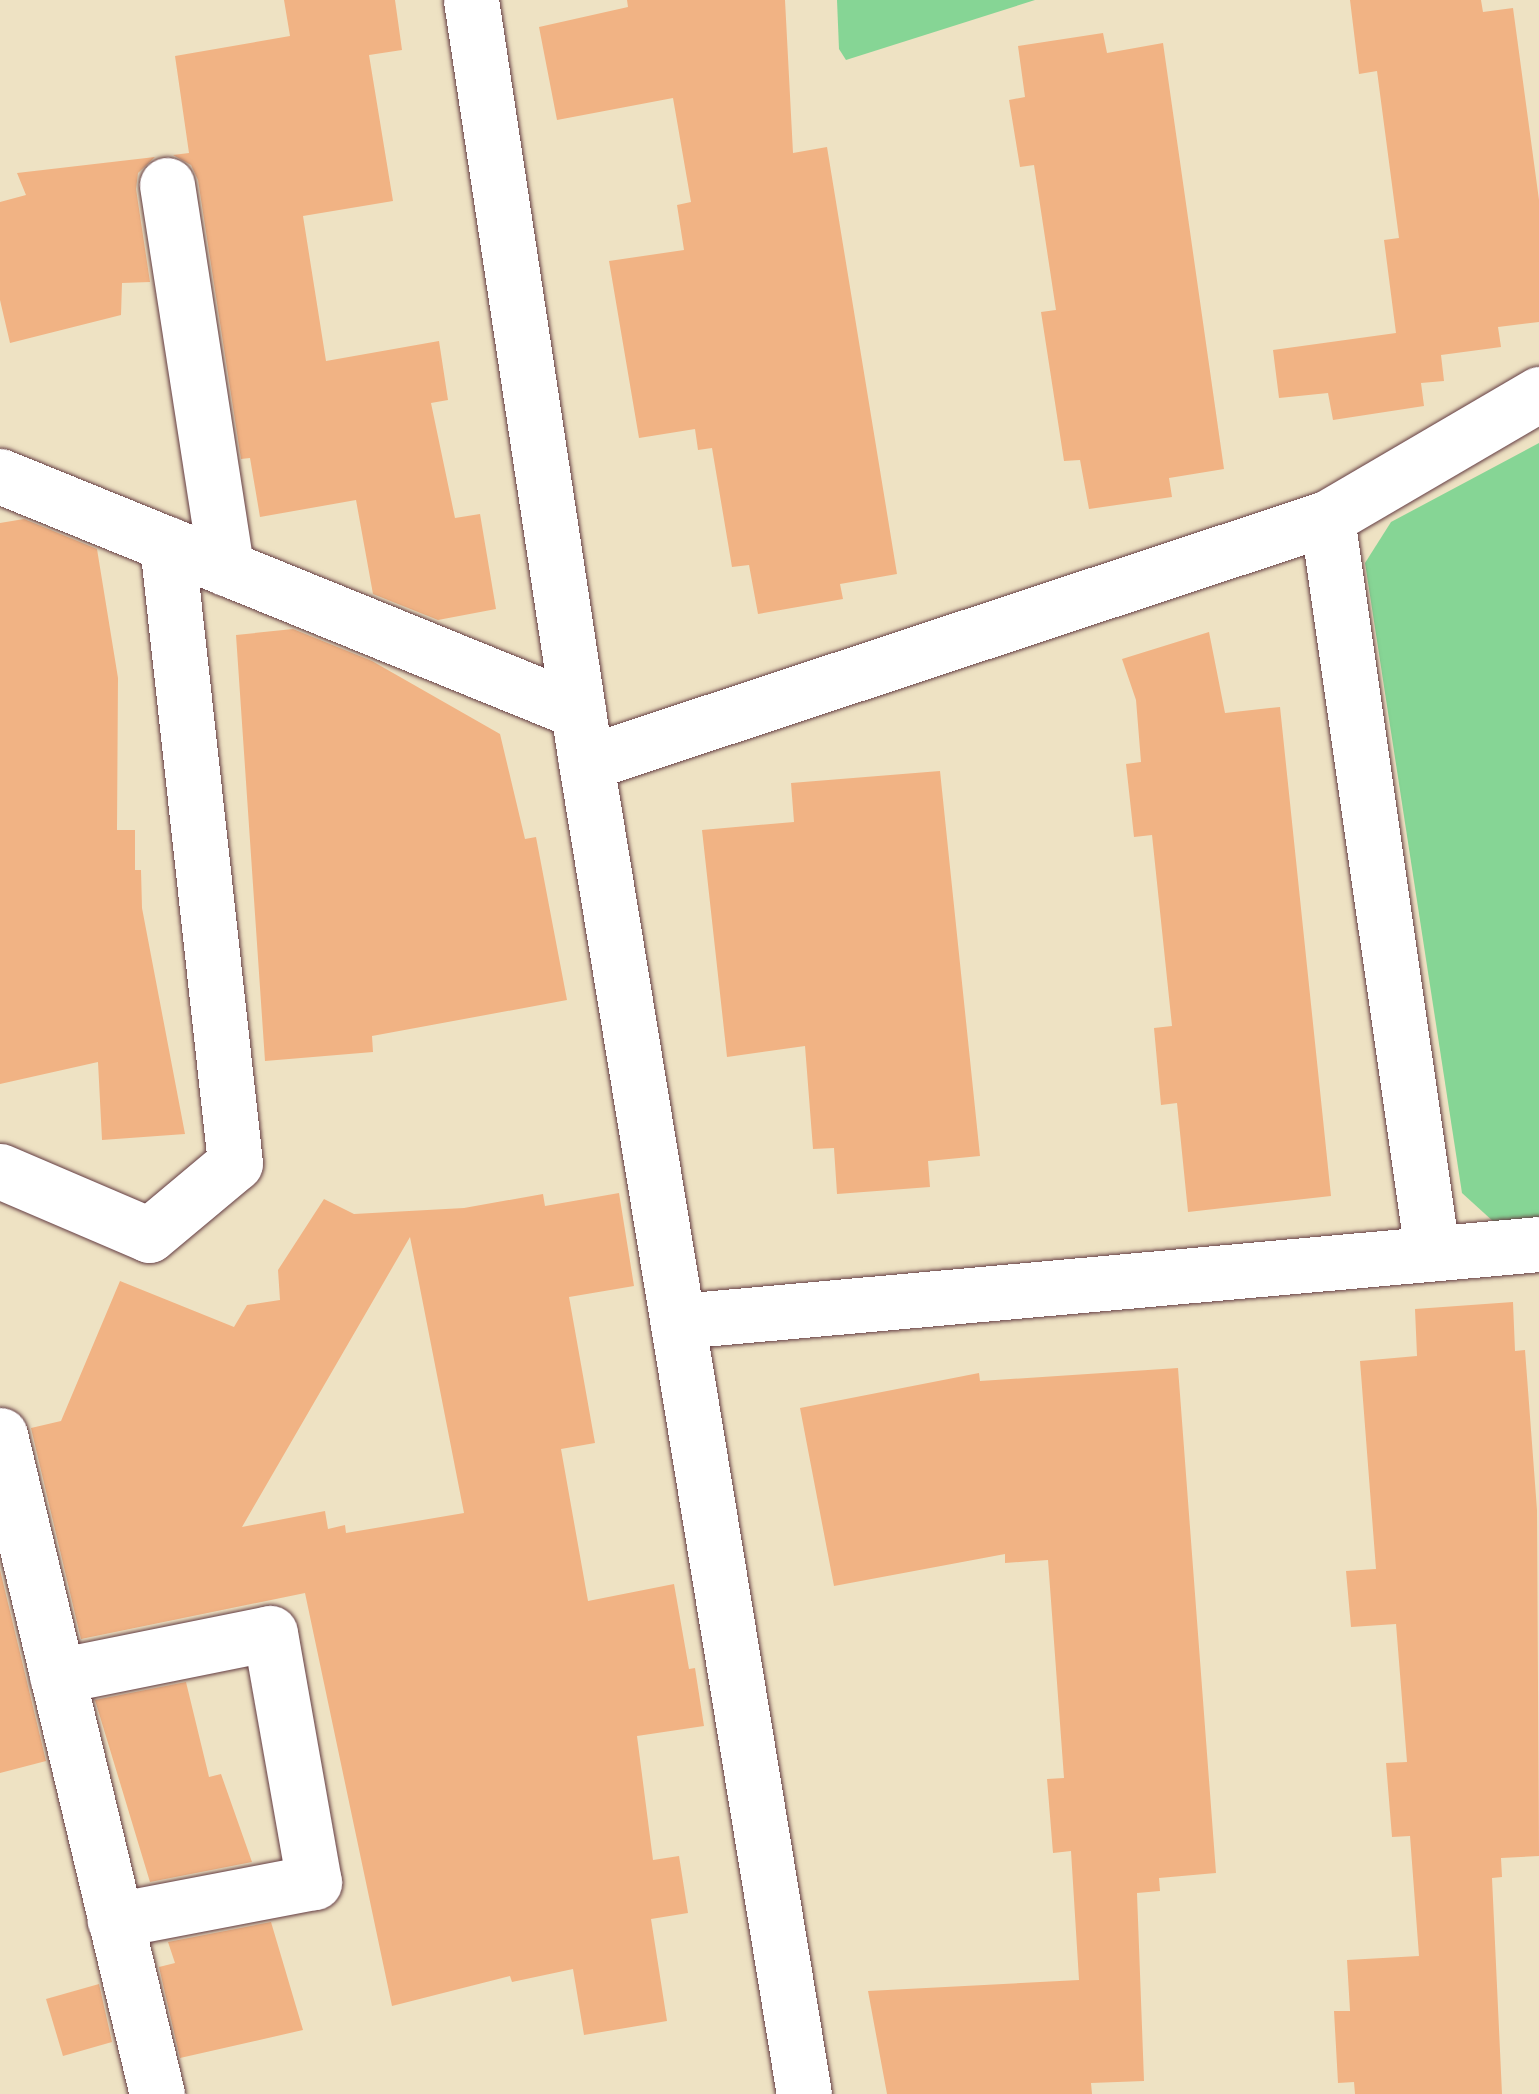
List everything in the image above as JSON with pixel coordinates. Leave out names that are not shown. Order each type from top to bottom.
[{"type":"street","points":[[471,0],[582,737],[804,2094]]},
{"type":"street","points":[[167,185],[226,568]]},
{"type":"street","points":[[0,476],[226,568],[582,737],[1327,518],[1539,394]]},
{"type":"street","points":[[1327,518],[1432,1252]]},
{"type":"street","points":[[0,1171],[149,1235],[235,1162],[167,544]]},
{"type":"street","points":[[680,1321],[1539,1244]]},
{"type":"street","points":[[0,1435],[157,2094]]},
{"type":"street","points":[[57,1676],[270,1633],[314,1882],[114,1920]]},
{"type":"green space","points":[[837,0],[1035,0],[846,60],[839,49]]},
{"type":"green space","points":[[1539,443],[1539,1219],[1495,1223],[1462,1193],[1365,563],[1391,522]]},
{"type":"building","points":[[284,0],[395,0],[402,50],[369,55],[393,201],[303,216],[326,361],[439,341],[448,400],[431,403],[455,518],[480,514],[496,609],[438,620],[373,594],[356,500],[260,517],[250,458],[241,459],[198,180],[191,165],[173,155],[189,153],[175,56],[290,36]]},
{"type":"building","points":[[627,0],[785,0],[793,153],[827,147],[897,574],[840,584],[843,599],[758,614],[749,565],[732,567],[712,448],[698,450],[695,429],[639,438],[609,261],[684,250],[677,205],[691,202],[673,98],[557,120],[539,27],[628,7]]},
{"type":"building","points":[[1350,0],[1481,0],[1483,12],[1513,8],[1539,200],[1539,322],[1498,327],[1501,347],[1441,355],[1444,381],[1421,383],[1424,406],[1333,420],[1328,393],[1279,398],[1273,350],[1396,333],[1384,240],[1399,238],[1377,71],[1359,74]]},
{"type":"building","points":[[1103,33],[1107,53],[1163,43],[1224,469],[1169,478],[1172,497],[1089,509],[1080,460],[1064,461],[1041,312],[1056,310],[1034,165],[1020,167],[1009,100],[1025,97],[1018,46]]},
{"type":"building","points":[[155,157],[138,173],[136,189],[150,282],[122,283],[121,315],[10,343],[0,300],[0,202],[26,195],[17,173]]},
{"type":"building","points":[[24,519],[97,549],[118,678],[117,830],[135,830],[135,870],[141,870],[142,908],[185,1134],[102,1140],[98,1062],[0,1084],[0,523]]},
{"type":"building","points":[[293,629],[372,661],[500,734],[525,839],[536,837],[567,1000],[372,1036],[373,1052],[265,1061],[236,635]]},
{"type":"building","points":[[1209,632],[1225,713],[1280,707],[1331,1196],[1188,1212],[1177,1103],[1161,1105],[1154,1028],[1172,1026],[1152,835],[1134,837],[1126,764],[1141,762],[1136,700],[1122,659]]},
{"type":"building","points":[[940,771],[980,1156],[928,1161],[930,1187],[837,1194],[834,1148],[813,1149],[805,1046],[727,1057],[702,830],[794,822],[791,783]]},
{"type":"building","points":[[619,1193],[634,1286],[569,1297],[595,1443],[561,1449],[588,1601],[674,1584],[689,1669],[695,1668],[704,1726],[637,1736],[653,1860],[679,1856],[688,1913],[651,1919],[667,2021],[584,2035],[573,1969],[512,1982],[510,1976],[392,2006],[305,1593],[81,1639],[31,1428],[61,1421],[120,1281],[234,1327],[247,1305],[280,1300],[278,1270],[324,1199],[354,1214],[464,1208],[543,1194],[545,1206]],"holes":[[[410,1237],[464,1513],[346,1533],[345,1525],[328,1529],[325,1511],[242,1527]]]},
{"type":"building","points":[[1513,1302],[1515,1351],[1525,1350],[1537,1510],[1539,1856],[1501,1858],[1502,1877],[1492,1878],[1502,2094],[1355,2094],[1354,2082],[1338,2083],[1334,2011],[1350,2011],[1347,1960],[1419,1956],[1410,1836],[1392,1837],[1386,1763],[1407,1762],[1396,1624],[1351,1627],[1346,1571],[1376,1569],[1360,1361],[1417,1356],[1415,1309]]},
{"type":"building","points":[[1178,1368],[1216,1873],[1159,1878],[1160,1891],[1137,1893],[1144,2081],[1091,2083],[1092,2094],[887,2094],[868,1991],[1079,1980],[1071,1851],[1053,1853],[1047,1779],[1064,1778],[1048,1560],[1005,1563],[1005,1554],[834,1586],[800,1408],[979,1373],[980,1381]]},
{"type":"building","points":[[0,1570],[46,1761],[0,1773]]},
{"type":"building","points":[[186,1682],[209,1777],[221,1774],[252,1862],[150,1882],[95,1700]]},
{"type":"building","points":[[271,1922],[303,2030],[180,2058],[159,1967],[175,1963],[168,1942]]},
{"type":"building","points":[[99,1984],[112,2042],[63,2056],[46,1999]]}]
